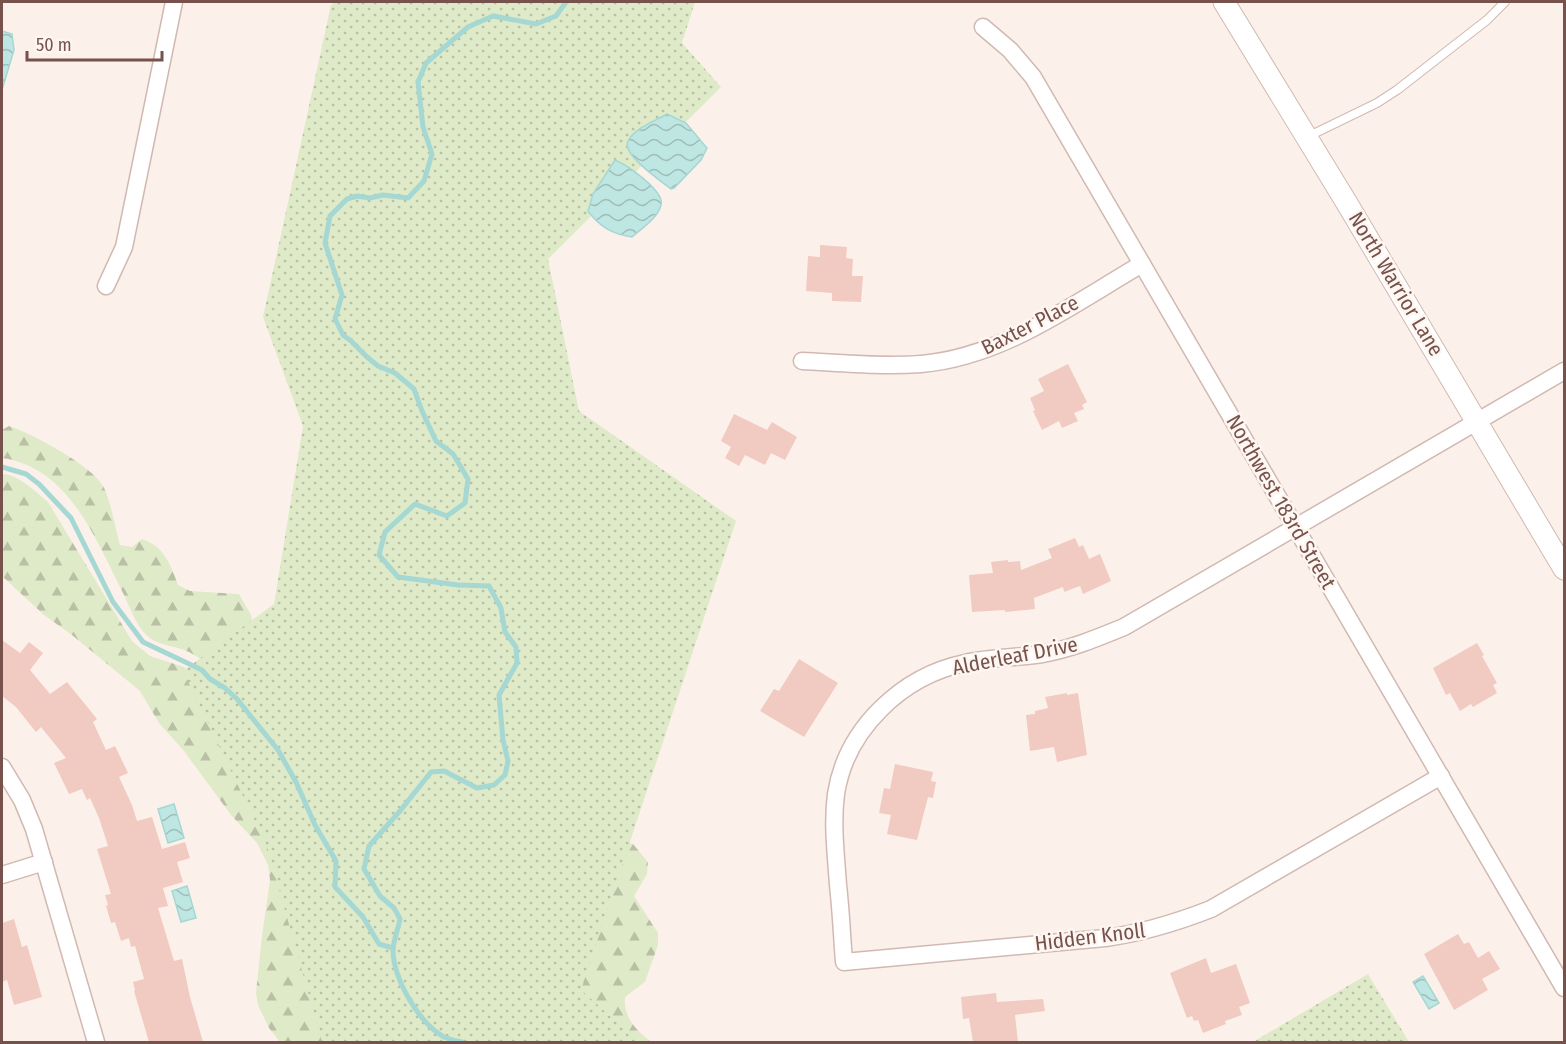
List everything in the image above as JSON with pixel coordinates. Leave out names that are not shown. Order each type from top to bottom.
[{"type":"street","points":[[106,286],[124,247],[174,2]]},
{"type":"street","name":"North Warrior Lane","points":[[1224,2],[1478,422],[1564,569]]},
{"type":"street","name":"Northwest 183rd Street","points":[[983,27],[1010,50],[1033,77],[1564,988]]},
{"type":"street","name":"Baxter Place","points":[[802,361],[872,365],[913,364],[973,354],[1004,343],[1032,329],[1142,264]]},
{"type":"street","name":"Alderleaf Drive","points":[[844,962],[834,839],[836,794],[847,759],[867,724],[911,683],[940,670],[966,663],[1042,654],[1082,644],[1124,627],[1564,372]]},
{"type":"street","points":[[2,767],[22,800],[34,829],[96,1042]]},
{"type":"street","name":"Hidden Knoll","points":[[844,962],[1105,938],[1137,934],[1173,924],[1211,909],[1441,776]]},
{"type":"street","points":[[2,875],[44,862]]},
{"type":"lane","points":[[1307,137],[1377,103],[1397,90],[1487,20],[1505,2]]},
{"type":"green space","points":[[335,2],[695,2],[682,43],[721,87],[548,259],[579,411],[736,521],[581,990],[639,1042],[322,1042],[267,846],[183,671],[274,604],[303,426],[263,317],[331,5]]},
{"type":"green space","points":[[9,426],[60,451],[97,478],[108,498],[120,545],[132,547],[142,539],[150,542],[166,557],[178,585],[190,591],[239,594],[251,615],[256,639],[229,682],[194,655],[159,643],[145,634],[91,530],[63,491],[46,476],[26,465],[2,458],[2,430]]},
{"type":"green space","points":[[2,474],[20,480],[48,502],[132,641],[150,656],[184,667],[206,685],[433,1042],[280,1042],[269,1028],[258,1005],[256,993],[270,880],[268,865],[257,843],[231,815],[184,751],[159,723],[140,691],[44,615],[2,576]]},
{"type":"green space","points":[[621,840],[633,844],[648,862],[647,874],[634,896],[658,933],[658,945],[645,982],[625,997],[625,1004],[628,1017],[640,1033],[651,1042],[594,1042],[570,1001]]},
{"type":"green space","points":[[1368,974],[1409,1042],[1253,1042]]},
{"type":"water","points":[[2,31],[12,34],[14,50],[2,90]]},
{"type":"water","points":[[667,114],[686,123],[707,148],[701,160],[671,189],[643,167],[630,153],[627,146],[635,132]]},
{"type":"water","points":[[615,160],[644,179],[661,199],[661,205],[656,214],[632,237],[607,229],[588,211],[593,194]]},
{"type":"water","points":[[174,804],[184,838],[168,843],[158,809]]},
{"type":"water","points":[[187,886],[196,918],[181,922],[172,891]]},
{"type":"water","points":[[1423,976],[1439,1003],[1429,1009],[1413,982]]},
{"type":"building","points":[[820,245],[847,247],[846,258],[853,259],[852,276],[863,276],[861,302],[832,301],[832,293],[806,291],[808,256],[820,257]]},
{"type":"building","points":[[1068,364],[1087,402],[1082,405],[1084,409],[1074,413],[1078,421],[1062,428],[1059,421],[1042,430],[1030,398],[1044,391],[1038,379]]},
{"type":"building","points":[[734,414],[767,430],[772,422],[797,437],[785,460],[771,453],[765,465],[745,455],[739,466],[725,458],[731,447],[721,441]]},
{"type":"building","points":[[1075,538],[1079,547],[1083,545],[1089,559],[1100,554],[1111,581],[1083,594],[1080,586],[1064,592],[1063,587],[1034,598],[1035,609],[972,612],[969,575],[993,573],[991,562],[1008,560],[1008,562],[1020,561],[1021,570],[1052,558],[1048,549]]},
{"type":"building","points":[[2,640],[20,653],[29,642],[43,653],[30,670],[50,694],[67,682],[97,719],[93,722],[106,750],[115,746],[128,773],[119,777],[137,821],[152,817],[162,849],[185,842],[190,858],[177,862],[183,882],[163,888],[168,906],[158,908],[174,961],[182,959],[203,1042],[149,1042],[134,991],[133,982],[144,979],[135,946],[131,947],[129,938],[121,941],[115,922],[111,923],[106,906],[108,905],[105,895],[111,894],[97,849],[108,846],[99,818],[90,798],[87,800],[82,789],[69,794],[54,763],[66,758],[41,727],[36,732],[16,707],[2,696]]},
{"type":"building","points":[[1477,643],[1497,683],[1493,685],[1497,693],[1473,707],[1471,704],[1460,711],[1450,693],[1446,695],[1433,668]]},
{"type":"building","points":[[799,659],[838,683],[804,737],[760,711],[774,689],[779,691]]},
{"type":"building","points":[[1067,693],[1067,695],[1078,693],[1087,755],[1057,762],[1054,747],[1030,751],[1026,715],[1048,708],[1045,697]]},
{"type":"building","points":[[895,764],[933,772],[931,781],[936,782],[933,798],[928,797],[917,840],[887,834],[891,815],[879,813],[884,788],[890,789]]},
{"type":"building","points":[[14,919],[22,947],[27,945],[42,997],[14,1005],[7,980],[2,982],[2,923]]},
{"type":"building","points":[[1458,934],[1464,944],[1469,942],[1478,958],[1489,951],[1500,969],[1482,979],[1488,990],[1454,1010],[1424,954]]},
{"type":"building","points":[[1206,958],[1211,973],[1236,964],[1250,1003],[1239,1007],[1242,1015],[1203,1033],[1198,1020],[1194,1021],[1192,1016],[1187,1018],[1170,973]]},
{"type":"building","points":[[996,993],[997,1002],[1043,999],[1045,1011],[1015,1015],[1018,1042],[973,1042],[969,1018],[963,1019],[961,997]]},
{"type":"waterway","points":[[462,1042],[444,1037],[435,1030],[410,1000],[394,962],[394,943],[400,919],[394,908],[380,896],[364,869],[369,846],[431,772],[444,771],[477,788],[494,785],[505,775],[508,761],[503,740],[499,695],[517,663],[516,647],[505,632],[501,608],[489,586],[458,585],[398,577],[379,555],[385,532],[415,504],[447,516],[465,503],[468,479],[453,454],[436,441],[414,389],[395,373],[378,366],[343,335],[335,319],[342,295],[325,243],[330,216],[347,199],[357,196],[370,198],[383,195],[408,198],[424,181],[432,154],[423,127],[418,82],[426,63],[468,27],[493,16],[536,24],[556,16],[566,2]]},
{"type":"waterway","points":[[2,467],[26,474],[39,484],[71,518],[113,602],[143,642],[202,670],[210,679],[237,699],[278,750],[296,782],[315,825],[336,861],[335,887],[363,917],[379,944],[393,948]]}]
